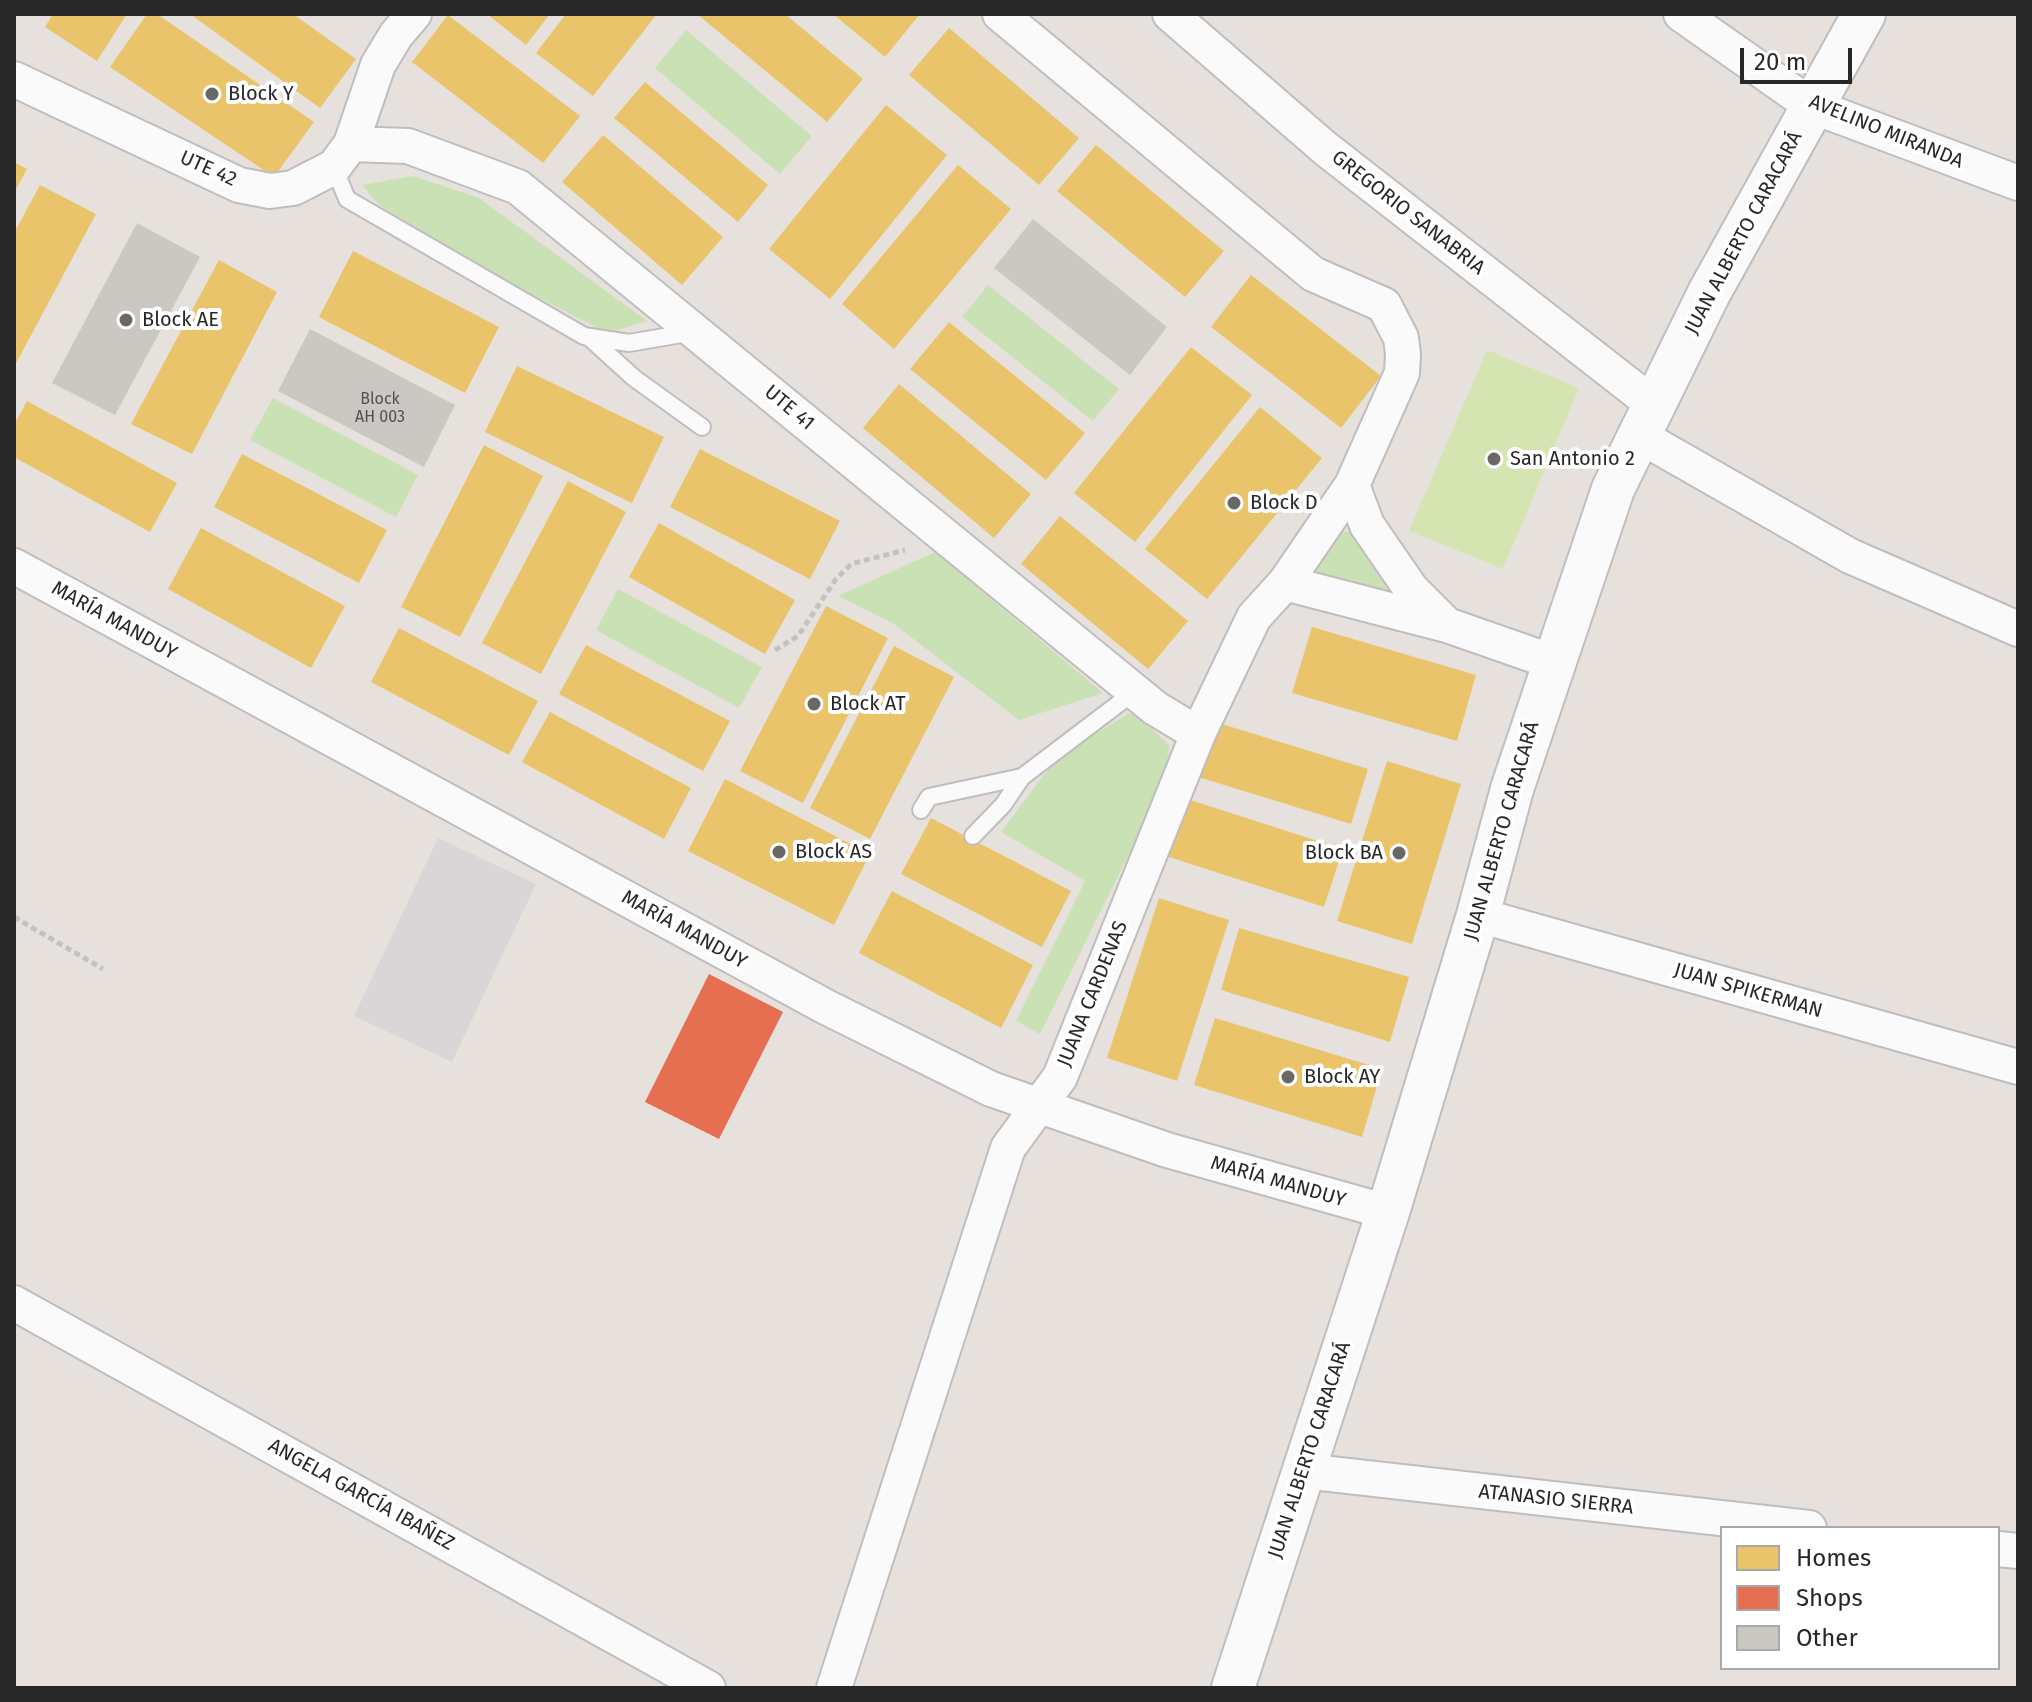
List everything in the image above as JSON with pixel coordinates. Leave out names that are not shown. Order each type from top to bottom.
[{"type":"street","points":[[342,156],[378,65],[396,35],[414,14]]},
{"type":"street","name":"JUANA CARDENAS","points":[[834,1688],[1008,1148],[1060,1077],[1198,734],[1254,617],[1285,583],[1352,485],[1402,373],[1401,338],[1384,305],[1313,274],[1000,14]]},
{"type":"street","name":"GREGORIO SANABRIA","points":[[1170,14],[1645,419],[1850,556],[2018,629]]},
{"type":"street","name":"AVELINO MIRANDA","points":[[1681,14],[1812,106],[2018,183]]},
{"type":"street","name":"JUAN ALBERTO CARACARÁ","points":[[1233,1688],[1388,1212],[1478,915],[1512,789],[1613,489],[1709,293],[1864,14]]},
{"type":"street","name":"UTE 42","points":[[14,79],[239,185],[270,191],[293,188],[342,156]]},
{"type":"street","name":"UTE 41","points":[[342,156],[408,146],[518,187],[1134,692],[1198,734]]},
{"type":"street","points":[[1352,485],[1367,525],[1411,589],[1447,625]]},
{"type":"street","name":"MARÍA MANDUY","points":[[14,566],[826,1007],[991,1089],[1167,1150],[1388,1212]]},
{"type":"street","points":[[1285,583],[1447,625],[1553,662]]},
{"type":"street","name":"JUAN SPIKERMAN","points":[[1478,915],[2018,1067]]},
{"type":"street","name":"ANGELA GARCÍA IBAÑEZ","points":[[14,1303],[708,1688]]},
{"type":"street","name":"ATANASIO SIERRA","points":[[1304,1471],[1791,1526]]},
{"type":"lane","points":[[342,156],[347,199],[522,303],[589,337],[634,378],[702,427]]},
{"type":"lane","points":[[589,337],[629,343],[695,332]]},
{"type":"lane","points":[[973,836],[1003,805],[1022,777],[1134,692]]},
{"type":"lane","points":[[921,810],[929,797],[1022,777]]},
{"type":"path","points":[[775,650],[798,636],[836,579],[851,564],[949,540]]},
{"type":"path","points":[[14,917],[103,969]]},
{"type":"shaded area","points":[[438,838],[536,884],[452,1062],[354,1016]]},
{"type":"green space","points":[[686,30],[812,136],[780,174],[655,68]]},
{"type":"green space","points":[[413,176],[479,198],[647,321],[607,333],[497,276],[379,205],[362,185]]},
{"type":"green space","points":[[988,285],[1119,389],[1093,421],[962,317]]},
{"type":"green space","name":"San Antonio 2","points":[[1487,350],[1579,388],[1503,569],[1409,531]]},
{"type":"green space","points":[[273,398],[418,475],[396,517],[250,440]]},
{"type":"green space","points":[[1339,532],[1356,532],[1396,594],[1318,577],[1316,564]]},
{"type":"green space","points":[[935,552],[1103,693],[1019,720],[894,624],[838,596]]},
{"type":"green space","points":[[618,589],[762,667],[739,708],[596,630]]},
{"type":"green space","points":[[1133,711],[1169,745],[1168,775],[1040,1034],[1016,1021],[1085,881],[1001,832],[1046,772],[1087,739]]},
{"type":"building: Homes","points":[[53,14],[127,14],[97,61],[45,27]]},
{"type":"building: Homes","name":"Block Y","points":[[147,14],[157,14],[314,122],[274,177],[110,67]]},
{"type":"building: Homes","points":[[190,14],[293,14],[356,59],[320,108]]},
{"type":"building: Homes","points":[[487,14],[550,14],[526,45]]},
{"type":"building: Homes","points":[[566,14],[657,14],[593,96],[536,53]]},
{"type":"building: Homes","points":[[697,14],[785,14],[863,79],[827,122]]},
{"type":"building: Homes","points":[[833,14],[920,14],[885,57]]},
{"type":"building: Homes","points":[[448,15],[580,116],[543,163],[412,62]]},
{"type":"building: Homes","points":[[949,28],[1079,138],[1039,185],[909,75]]},
{"type":"building: Homes","points":[[645,82],[768,185],[738,222],[614,118]]},
{"type":"building: Homes","points":[[886,105],[947,155],[830,299],[769,249]]},
{"type":"building: Homes","points":[[603,135],[723,237],[682,285],[562,182]]},
{"type":"building: Homes","points":[[1096,145],[1224,251],[1185,297],[1057,191]]},
{"type":"building: Homes","points":[[14,162],[27,169],[14,193]]},
{"type":"building: Homes","points":[[958,165],[1011,209],[894,349],[842,304]]},
{"type":"building: Homes","points":[[40,185],[96,214],[14,367],[14,233]]},
{"type":"building: Homes","points":[[353,251],[499,327],[465,393],[319,317]]},
{"type":"building: Homes","points":[[219,260],[277,292],[192,454],[131,424]]},
{"type":"building: Homes","points":[[1251,275],[1381,376],[1341,428],[1211,327]]},
{"type":"building: Homes","points":[[949,322],[1085,433],[1046,480],[910,369]]},
{"type":"building: Homes","points":[[1191,347],[1252,395],[1135,542],[1074,493]]},
{"type":"building: Homes","points":[[517,366],[664,437],[632,503],[485,432]]},
{"type":"building: Homes","points":[[899,384],[1031,494],[994,538],[863,428]]},
{"type":"building: Homes","points":[[27,401],[177,483],[150,532],[14,457],[14,425]]},
{"type":"building: Homes","name":"Block D","points":[[1260,407],[1322,458],[1207,599],[1145,549]]},
{"type":"building: Homes","points":[[484,445],[543,476],[460,637],[401,607]]},
{"type":"building: Homes","points":[[700,449],[840,521],[810,579],[670,507]]},
{"type":"building: Homes","points":[[242,454],[387,530],[359,583],[214,507]]},
{"type":"building: Homes","points":[[568,481],[626,512],[541,674],[482,643]]},
{"type":"building: Homes","points":[[1060,516],[1188,621],[1148,669],[1021,564]]},
{"type":"building: Homes","points":[[659,523],[795,600],[765,654],[629,577]]},
{"type":"building: Homes","points":[[201,528],[345,606],[311,668],[168,589]]},
{"type":"building: Homes","name":"Block AT","points":[[826,606],[888,638],[803,803],[740,771]]},
{"type":"building: Homes","points":[[1312,627],[1476,675],[1457,741],[1292,693]]},
{"type":"building: Homes","points":[[399,628],[538,701],[509,755],[371,682]]},
{"type":"building: Homes","points":[[586,645],[730,721],[703,771],[559,694]]},
{"type":"building: Homes","points":[[894,646],[954,677],[870,839],[810,808]]},
{"type":"building: Homes","points":[[550,712],[691,788],[664,839],[522,762]]},
{"type":"building: Homes","points":[[1212,721],[1368,769],[1351,824],[1195,776]]},
{"type":"building: Homes","name":"Block BA","points":[[1387,761],[1461,784],[1412,944],[1337,921]]},
{"type":"building: Homes","name":"Block AS","points":[[725,779],[870,854],[834,925],[688,851]]},
{"type":"building: Homes","points":[[1184,798],[1343,849],[1324,907],[1166,856]]},
{"type":"building: Homes","points":[[931,818],[1071,891],[1042,947],[901,874]]},
{"type":"building: Homes","points":[[892,891],[1033,965],[1001,1028],[859,953]]},
{"type":"building: Homes","points":[[1159,898],[1229,920],[1177,1081],[1107,1058]]},
{"type":"building: Homes","points":[[1239,928],[1409,977],[1390,1042],[1221,990]]},
{"type":"building: Homes","name":"Block AY","points":[[1215,1018],[1382,1069],[1362,1137],[1194,1085]]},
{"type":"building: Shops","points":[[709,974],[783,1012],[719,1139],[645,1102]]},
{"type":"building: Other","points":[[1033,219],[1167,327],[1130,375],[994,268]]},
{"type":"building: Other","name":"Block AE","points":[[137,223],[200,257],[115,415],[52,383]]},
{"type":"building: Other","points":[[310,329],[455,405],[424,467],[278,391]]},
{"type":"place","name":"Block Y","points":[[212,94]]},
{"type":"place","name":"Block AE","points":[[126,320]]},
{"type":"place","name":"San Antonio 2","points":[[1494,459]]},
{"type":"place","name":"Block D","points":[[1234,503]]},
{"type":"place","name":"Block AT","points":[[814,704]]},
{"type":"place","name":"Block AS","points":[[779,852]]},
{"type":"place","name":"Block BA","points":[[1399,853]]},
{"type":"place","name":"Block AY","points":[[1288,1077]]}]
